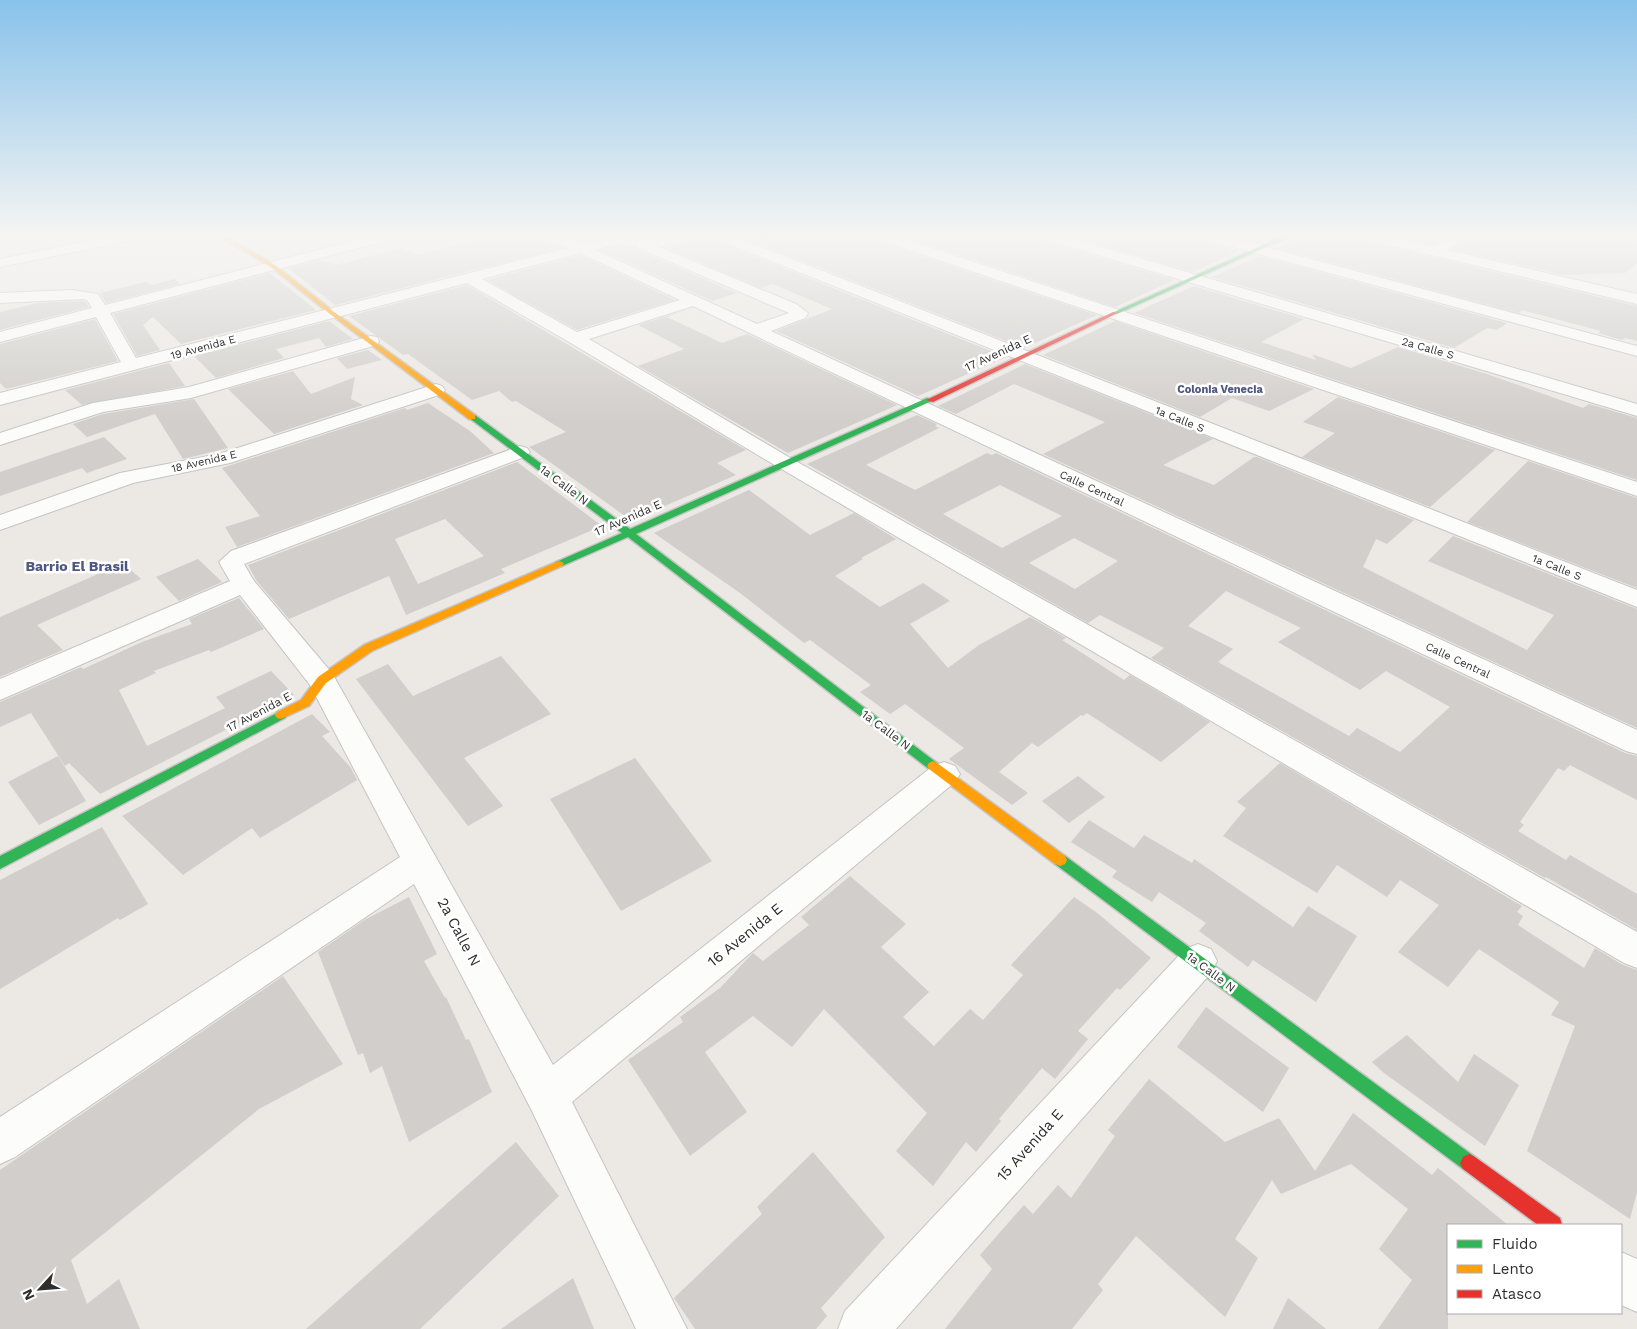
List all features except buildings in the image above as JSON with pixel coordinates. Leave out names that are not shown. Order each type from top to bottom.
[{"type":"street","points":[[0,298],[46,297]]},
{"type":"street","points":[[93,297],[132,366]]},
{"type":"street","points":[[0,337],[152,297]]},
{"type":"street","name":"1a Calle N","points":[[312,297],[629,533],[944,774],[1552,1224]]},
{"type":"street","name":"19 Avenida E","points":[[0,399],[395,297]]},
{"type":"street","points":[[503,297],[785,463],[1637,950]]},
{"type":"street","name":"Calle Central","points":[[685,297],[1637,743]]},
{"type":"street","points":[[757,330],[799,316],[800,313],[766,297]]},
{"type":"street","name":"1a Calle S","points":[[874,297],[1637,599]]},
{"type":"street","points":[[1063,297],[1637,489]]},
{"type":"street","name":"17 Avenida E","points":[[0,863],[305,703],[322,680],[368,648],[916,406],[1151,297]]},
{"type":"street","name":"2a Calle S","points":[[1256,297],[1637,410]]},
{"type":"street","points":[[1437,297],[1637,351]]},
{"type":"street","points":[[575,338],[694,301]]},
{"type":"street","points":[[0,439],[100,407],[191,392],[371,341]]},
{"type":"street","name":"18 Avenida E","points":[[0,522],[128,478],[223,459],[436,390]]},
{"type":"street","points":[[0,690],[241,570],[520,452]]},
{"type":"street","name":"2a Calle N","points":[[241,570],[322,680],[547,1096],[662,1329]]},
{"type":"street","name":"16 Avenida E","points":[[547,1096],[944,774]]},
{"type":"street","points":[[0,1142],[421,861]]},
{"type":"street","name":"15 Avenida E","points":[[863,1329],[1198,961]]},
{"type":"street","points":[[1622,1277],[1637,1288]]},
{"type":"traffic: fast","points":[[1115,313],[1151,297]]},
{"type":"traffic: fast","points":[[559,564],[930,400]]},
{"type":"traffic: fast","points":[[472,417],[629,533],[933,766]]},
{"type":"traffic: fast","points":[[0,863],[281,715]]},
{"type":"traffic: fast","points":[[1060,860],[1469,1163]]},
{"type":"traffic: slow","points":[[312,297],[472,417]]},
{"type":"traffic: slow","points":[[281,715],[305,703],[322,680],[368,648],[559,564]]},
{"type":"traffic: slow","points":[[933,766],[1060,860]]},
{"type":"traffic: jam","points":[[930,400],[1115,313]]},
{"type":"traffic: jam","points":[[1469,1163],[1552,1224]]},
{"type":"district","name":"Colonia Venecia","points":[[1220,389]]},
{"type":"district","name":"Barrio El Brasil","points":[[77,566]]}]
